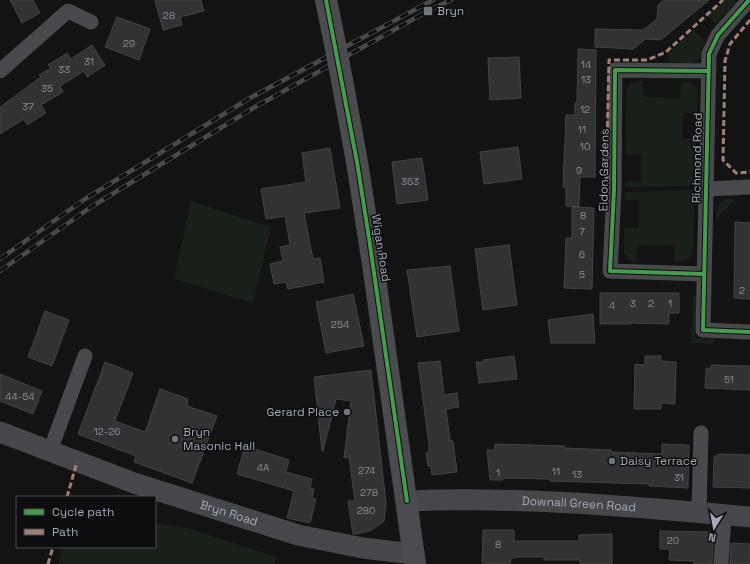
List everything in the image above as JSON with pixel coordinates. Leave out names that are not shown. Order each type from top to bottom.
[{"type":"main road","name":"Wigan Road","points":[[326,0],[342,80],[370,245],[414,559]]},
{"type":"main road","name":"Bryn Road","points":[[0,432],[134,483],[298,534],[414,559]]},
{"type":"main road","name":"Downall Green Road","points":[[407,501],[440,500],[554,503],[699,512],[750,517]]},
{"type":"street","name":"Richmond Road","points":[[749,0],[718,35],[709,54],[703,330],[750,332]]},
{"type":"street","points":[[0,71],[67,6],[91,22]]},
{"type":"street","name":"Eldon Gardens","points":[[704,274],[610,270],[614,190],[616,70],[709,71]]},
{"type":"street","points":[[706,189],[750,187]]},
{"type":"street","points":[[50,451],[84,356]]},
{"type":"street","points":[[699,512],[701,433]]},
{"type":"street","points":[[721,564],[724,515]]},
{"type":"shaded area","points":[[725,0],[734,0],[736,3],[716,24],[708,16]]},
{"type":"shaded area","points":[[694,30],[705,42],[699,60],[693,64],[671,63],[667,54]]},
{"type":"shaded area","points":[[643,81],[644,97],[680,98],[681,81],[690,82],[698,88],[697,113],[683,113],[682,138],[696,139],[696,186],[625,187],[625,182],[641,182],[641,154],[625,154],[626,90],[630,83]]},
{"type":"shaded area","points":[[692,190],[695,193],[693,249],[690,258],[675,262],[675,246],[637,245],[636,262],[628,260],[624,253],[624,228],[639,228],[639,200],[625,200],[625,192]]},
{"type":"shaded area","points":[[727,199],[736,199],[719,216],[719,219],[716,219],[718,207],[721,202]]},
{"type":"shaded area","points":[[191,201],[271,227],[253,303],[174,279]]},
{"type":"shaded area","points":[[693,296],[697,296],[695,338],[714,339],[713,344],[691,343]]},
{"type":"shaded area","points":[[156,523],[184,527],[277,557],[275,564],[59,564],[63,548],[156,548]]},
{"type":"building","points":[[10,0],[33,0],[40,13],[22,23]]},
{"type":"building","points":[[155,0],[201,0],[204,11],[180,17],[182,25],[163,30]]},
{"type":"building","points":[[664,0],[709,0],[661,40],[646,39],[633,49],[595,47],[595,29],[643,30],[657,19],[658,5]]},
{"type":"building","points":[[117,17],[150,29],[139,60],[105,47]]},
{"type":"building","points":[[92,45],[105,65],[87,77],[84,71],[60,86],[63,92],[41,105],[46,113],[27,125],[24,119],[0,134],[0,107],[41,77],[39,75],[51,68],[48,65],[67,53],[71,59]]},
{"type":"building","points":[[578,49],[596,50],[595,177],[580,177],[579,207],[566,206],[566,187],[563,187],[566,115],[575,115],[575,103],[577,103]]},
{"type":"building","points":[[519,57],[521,98],[490,100],[488,58]]},
{"type":"building","points":[[518,147],[522,179],[484,184],[480,152]]},
{"type":"building","points":[[330,148],[340,208],[304,213],[313,259],[320,258],[324,282],[288,289],[286,282],[274,284],[270,264],[283,261],[280,247],[290,245],[285,216],[266,219],[261,189],[306,182],[302,153]]},
{"type":"building","points":[[422,158],[428,200],[397,204],[392,162]]},
{"type":"building","points":[[572,207],[594,208],[592,289],[564,288],[566,238],[572,238]]},
{"type":"building","points":[[735,222],[750,223],[750,299],[734,298]]},
{"type":"building","points":[[509,245],[517,305],[483,310],[475,249]]},
{"type":"building","points":[[450,266],[459,331],[417,337],[407,270]]},
{"type":"building","points":[[600,293],[679,293],[679,313],[669,313],[669,324],[600,324]]},
{"type":"building","points":[[353,294],[364,346],[326,353],[316,302]]},
{"type":"building","points":[[45,311],[69,320],[52,366],[28,357]]},
{"type":"building","points":[[593,314],[595,343],[551,343],[548,320]]},
{"type":"building","points":[[514,356],[517,379],[479,383],[476,362],[484,362],[483,360]]},
{"type":"building","points":[[645,356],[661,356],[661,361],[676,362],[675,404],[661,403],[661,409],[634,409],[635,364],[645,365]]},
{"type":"building","points":[[440,361],[444,395],[457,393],[459,407],[446,409],[450,441],[453,441],[457,472],[432,475],[431,466],[428,466],[426,453],[429,452],[429,444],[418,363]]},
{"type":"building","points":[[105,362],[133,373],[115,421],[145,432],[160,389],[188,399],[187,406],[217,416],[192,483],[134,462],[136,456],[78,434]]},
{"type":"building","points":[[711,365],[750,366],[750,390],[705,388],[706,368],[711,369]]},
{"type":"building","points":[[371,370],[386,503],[384,521],[370,531],[353,534],[348,501],[355,501],[349,457],[344,458],[351,401],[336,399],[322,451],[314,377]]},
{"type":"building","points":[[0,374],[42,391],[33,414],[0,401]]},
{"type":"building","points":[[495,444],[565,446],[565,448],[611,450],[611,452],[662,454],[662,444],[689,445],[688,488],[649,486],[649,484],[550,481],[550,479],[503,478],[503,480],[490,480],[487,450],[495,450]]},
{"type":"building","points":[[245,446],[289,460],[286,472],[312,479],[310,488],[314,489],[312,498],[316,499],[310,523],[287,518],[294,491],[237,474]]},
{"type":"building","points":[[718,454],[750,455],[750,488],[713,487],[714,456],[718,456]]},
{"type":"building","points":[[483,530],[514,530],[514,541],[579,541],[579,535],[612,534],[612,564],[580,564],[580,560],[544,560],[544,557],[514,557],[511,558],[510,564],[482,563]]},
{"type":"building","points":[[660,531],[711,532],[711,542],[713,542],[712,564],[694,564],[694,561],[669,560],[670,549],[660,549]]},
{"type":"building","points":[[731,543],[750,544],[750,564],[730,564]]},
{"type":"railway","points":[[0,259],[85,199],[250,98],[433,0]]},
{"type":"railway","points":[[0,271],[91,207],[255,107],[428,11],[451,0]]},
{"type":"marked path","points":[[606,190],[609,60],[647,60],[666,52],[723,0]]},
{"type":"marked path","points":[[750,20],[730,44],[725,61],[723,160],[736,173],[750,172]]},
{"type":"marked path","points":[[67,496],[77,462]]},
{"type":"marked path","points":[[48,564],[53,548]]},
{"type":"cycle path","points":[[326,0],[357,162],[407,501]]},
{"type":"cycle path","points":[[749,0],[718,35],[709,54],[703,330],[750,332]]},
{"type":"cycle path","points":[[704,274],[610,271],[614,190],[615,70],[709,71]]},
{"type":"place","name":"Bryn","points":[[428,11]]},
{"type":"place","name":"Gerard Place","points":[[347,412]]},
{"type":"place","name":"Bryn Masonic Hall","points":[[175,439]]},
{"type":"place","name":"Daisy Terrace","points":[[612,461]]}]
